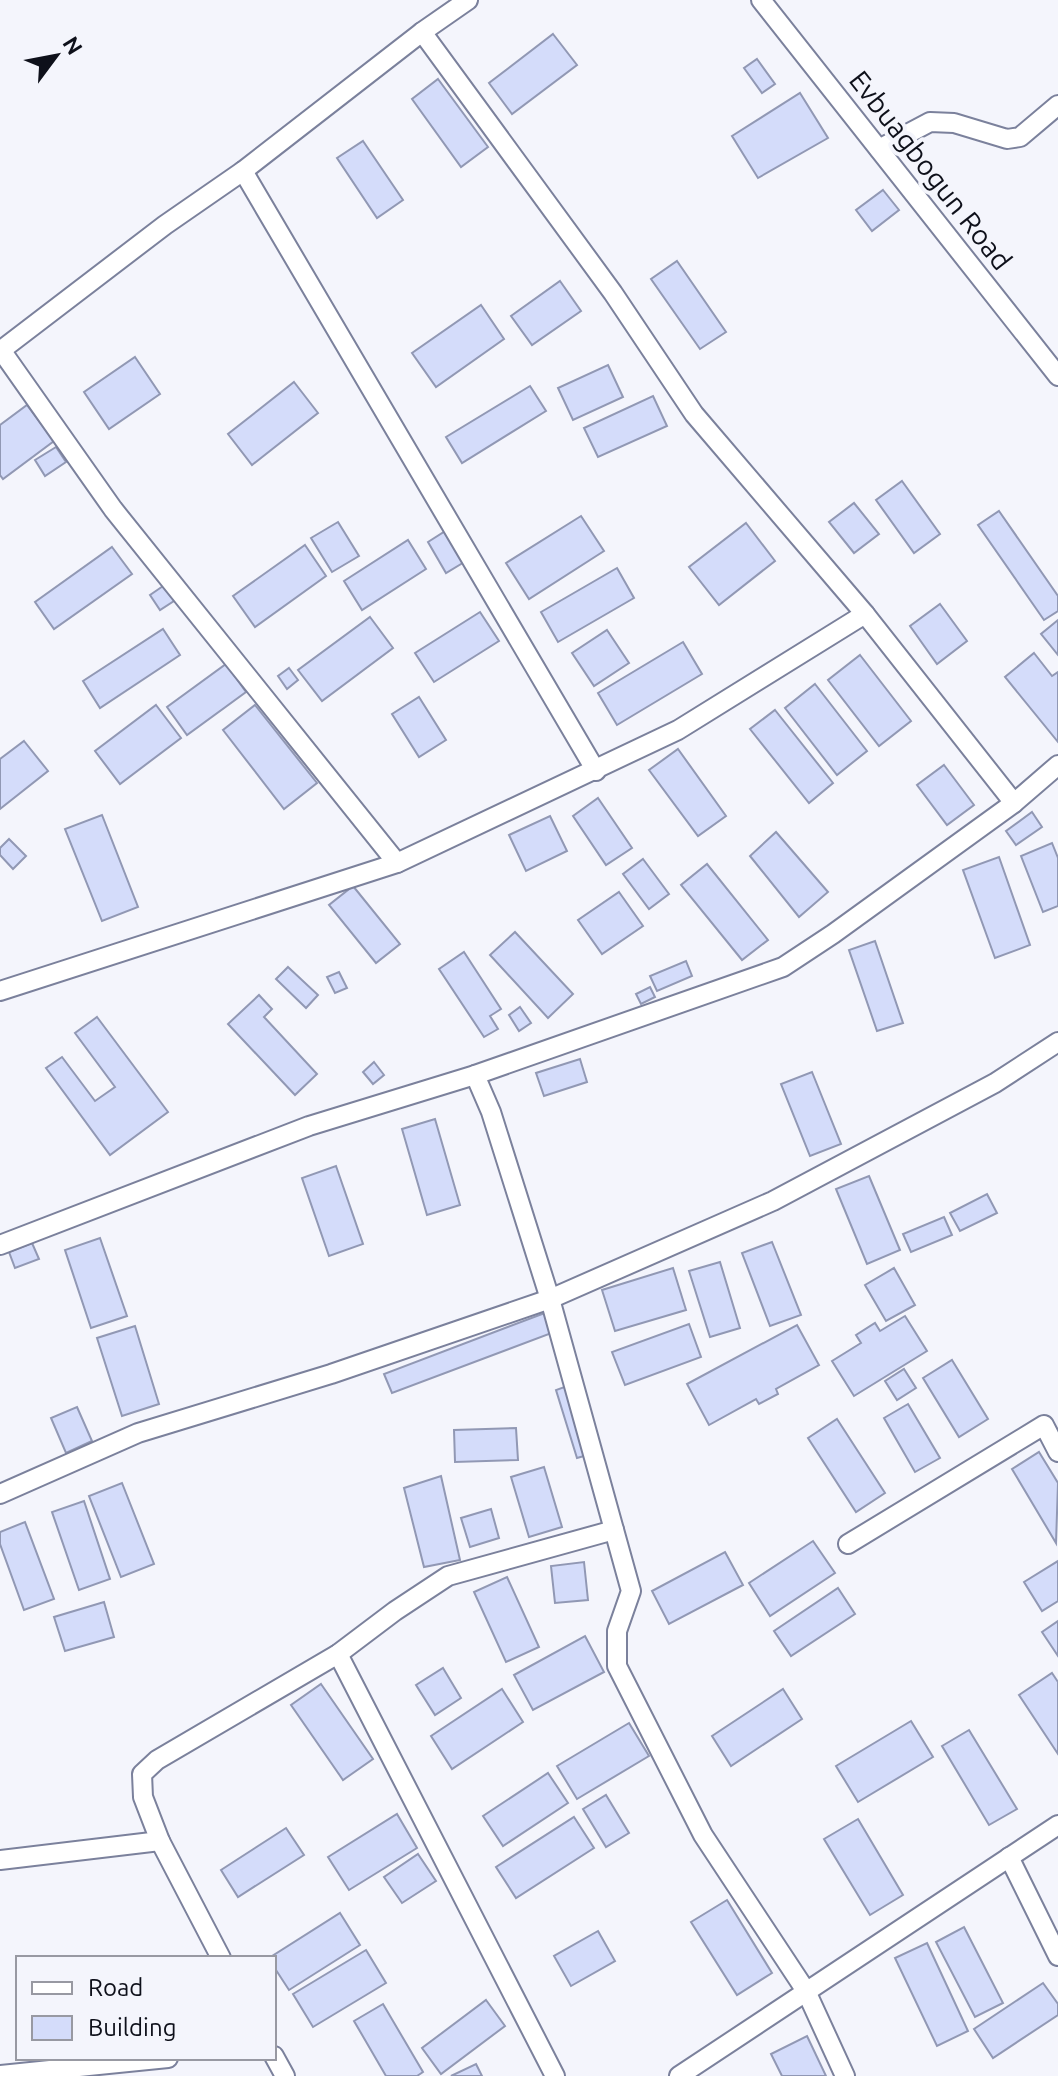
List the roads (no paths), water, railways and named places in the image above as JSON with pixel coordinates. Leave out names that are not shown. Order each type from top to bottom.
[{"type":"street","points":[[397,863],[113,509],[0,351],[468,0]]},
{"type":"street","name":"Evbuagbogun Road","points":[[761,0],[1058,376]]},
{"type":"street","points":[[422,32],[613,293],[694,414],[865,614],[1014,803]]},
{"type":"street","points":[[879,149],[930,122],[954,123],[1007,139],[1020,137],[1058,105]]},
{"type":"street","points":[[243,171],[596,771]]},
{"type":"street","points":[[0,991],[397,863],[596,771],[717,707],[865,614]]},
{"type":"street","points":[[0,1245],[309,1126],[475,1075],[783,967],[1014,803],[1058,765]]},
{"type":"street","points":[[0,1494],[138,1433],[331,1374],[550,1299],[773,1201],[995,1083],[1058,1042]]},
{"type":"street","points":[[475,1075],[491,1112],[550,1299],[631,1591],[617,1631],[617,1666],[703,1835],[806,1991],[845,2076]]},
{"type":"street","points":[[848,1544],[1051,1420],[1058,1452]]},
{"type":"street","points":[[220,1956],[160,1841],[143,1797],[142,1774],[157,1760],[338,1654],[448,1576],[614,1530]]},
{"type":"street","points":[[338,1654],[555,2076]]},
{"type":"street","points":[[679,2076],[1058,1825]]},
{"type":"street","points":[[0,1860],[160,1841]]},
{"type":"street","points":[[1009,1857],[1058,1956]]},
{"type":"street","points":[[0,2075],[148,2060]]}]
